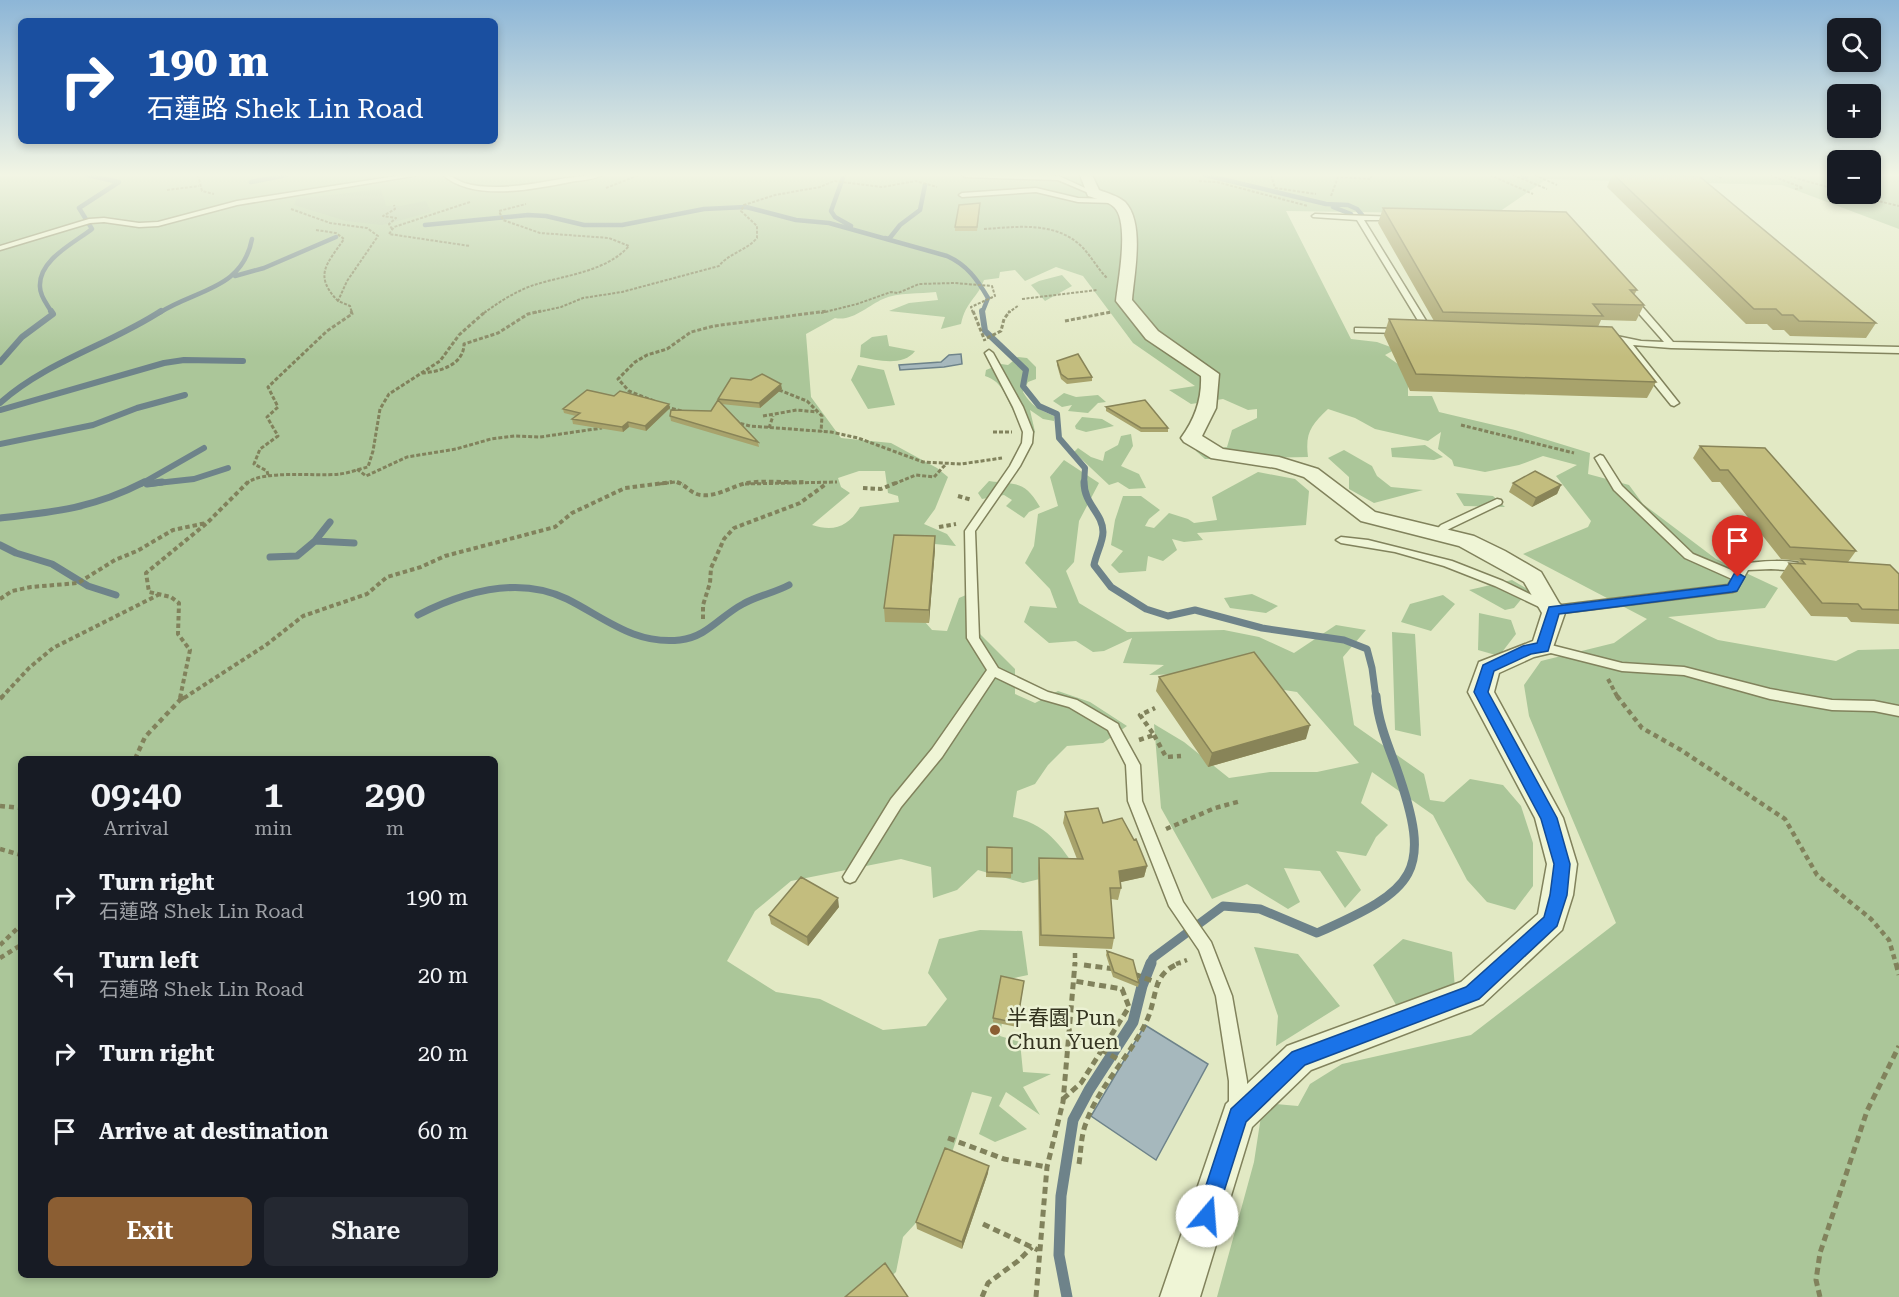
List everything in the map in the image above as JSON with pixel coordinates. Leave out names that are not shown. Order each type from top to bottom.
[{"type":"street","points":[[1129,236],[1124,301],[1152,335],[1210,374],[1212,389],[1203,422],[1191,438],[1218,454],[1279,463],[1311,473],[1368,517],[1466,541],[1533,577],[1552,609],[1543,647],[1528,650],[1488,668],[1481,692],[1549,818],[1562,864],[1558,895],[1551,921],[1472,993],[1299,1059],[1238,1116],[1179,1297]]},
{"type":"lane","points":[[0,248],[41,236]]},
{"type":"lane","points":[[1370,236],[1429,332]]},
{"type":"lane","points":[[1625,292],[1671,345]]},
{"type":"lane","points":[[1358,330],[1440,332]]},
{"type":"lane","points":[[1601,337],[1641,344],[1899,351]]},
{"type":"lane","points":[[1627,341],[1632,351],[1674,403]]},
{"type":"lane","points":[[990,353],[1018,407],[1028,432],[1027,443],[1020,456],[970,531],[973,638],[994,671],[1045,696],[1073,703],[1113,727],[1132,765],[1135,801],[1178,906],[1206,947],[1224,996],[1238,1081],[1238,1116]]},
{"type":"lane","points":[[1600,458],[1618,488],[1689,556],[1738,577]]},
{"type":"lane","points":[[1437,534],[1497,502]]},
{"type":"lane","points":[[1341,540],[1379,544],[1439,559],[1508,585],[1552,609],[1732,588],[1744,567],[1771,565],[1817,568]]},
{"type":"lane","points":[[1543,647],[1622,667],[1684,671],[1770,694],[1832,705],[1874,706],[1899,711]]},
{"type":"lane","points":[[850,878],[896,803],[937,753],[994,671]]},
{"type":"path","points":[[268,475],[267,471],[254,464],[260,449],[278,436],[267,417],[278,407],[268,387],[327,331],[352,314],[350,306],[338,301],[330,294],[324,282],[324,267],[344,239],[338,236]]},
{"type":"path","points":[[338,301],[347,281],[377,236]]},
{"type":"path","points":[[393,236],[421,237],[470,246]]},
{"type":"path","points":[[180,700],[190,650],[178,634],[179,603],[171,597],[149,592],[146,573],[207,523],[252,478],[268,475],[330,474],[368,467],[375,453],[376,435],[384,401],[396,389],[439,362],[459,335],[500,300],[533,286],[570,276],[604,263],[626,252],[629,246],[609,238],[575,236]]},
{"type":"path","points":[[422,372],[432,373],[444,368],[462,357],[465,350],[464,344],[498,333],[528,314],[561,307],[583,298],[622,292],[719,266],[726,258],[747,248],[757,236]]},
{"type":"path","points":[[1065,236],[1081,245],[1093,263],[1115,286],[1125,290]]},
{"type":"path","points":[[690,413],[660,405],[648,396],[627,391],[618,379],[635,362],[647,355],[667,349],[691,333],[714,326],[820,313],[919,284],[954,283],[992,286],[995,296],[971,307],[990,353]]},
{"type":"path","points":[[1022,299],[1097,290]]},
{"type":"path","points":[[984,339],[1001,331],[1002,321],[1012,309],[1019,305]]},
{"type":"path","points":[[1065,321],[1112,312]]},
{"type":"path","points":[[779,390],[807,401],[822,416],[821,432]]},
{"type":"path","points":[[763,416],[773,416],[798,409],[818,412]]},
{"type":"path","points":[[724,414],[735,417],[739,423],[750,426],[821,432],[873,442],[907,458],[946,464],[1020,456]]},
{"type":"path","points":[[769,428],[773,416]]},
{"type":"path","points":[[1461,425],[1574,453]]},
{"type":"path","points":[[357,469],[366,476],[407,457],[420,456],[434,450],[456,449],[516,435],[540,437],[592,428],[609,428]]},
{"type":"path","points":[[863,489],[881,489],[916,475],[934,477],[946,464]]},
{"type":"path","points":[[136,756],[145,738],[180,700],[266,645],[303,616],[362,596],[387,577],[422,567],[446,556],[555,526],[572,513],[625,488],[675,482],[684,484],[690,491],[700,495],[716,494],[748,483],[837,482]]},
{"type":"path","points":[[703,619],[703,605],[710,583],[711,568],[724,539],[734,528],[800,502],[819,491],[827,483]]},
{"type":"path","points":[[0,599],[12,591],[31,587],[78,584],[115,560],[137,551],[174,530],[207,523]]},
{"type":"path","points":[[0,699],[60,643],[114,620],[159,594]]},
{"type":"path","points":[[1604,663],[1611,688],[1621,704],[1642,728],[1681,750],[1785,819],[1817,875],[1871,919],[1888,940],[1899,975]]},
{"type":"path","points":[[1155,708],[1140,715],[1166,757],[1181,756]]},
{"type":"path","points":[[1142,739],[1154,735]]},
{"type":"path","points":[[1150,838],[1215,808],[1241,801]]},
{"type":"path","points":[[0,807],[18,808]]},
{"type":"path","points":[[0,849],[18,854]]},
{"type":"path","points":[[12,934],[18,925]]},
{"type":"path","points":[[0,945],[18,928]]},
{"type":"path","points":[[0,958],[18,947]]},
{"type":"path","points":[[1036,1297],[1035,1248],[1047,1167],[1063,1100],[1075,953]]},
{"type":"path","points":[[1079,1164],[1085,1124],[1119,1061],[1147,1020],[1156,982],[1167,968],[1187,960]]},
{"type":"path","points":[[1084,965],[1119,970]]},
{"type":"path","points":[[1128,972],[1156,982]]},
{"type":"path","points":[[1063,1100],[1081,1083],[1104,1051],[1129,1007],[1122,989],[1074,981]]},
{"type":"path","points":[[1068,1038],[1085,1040],[1119,1061]]},
{"type":"path","points":[[1820,1297],[1816,1280],[1820,1253],[1867,1111],[1899,1046]]},
{"type":"path","points":[[948,1138],[1004,1159],[1047,1167]]},
{"type":"path","points":[[982,1224],[1035,1248]]},
{"type":"path","points":[[982,1297],[988,1283],[1035,1248]]},
{"type":"green space","points":[[0,236],[1298,236],[1351,339],[1377,342],[1396,349],[1385,355],[1408,371],[1408,396],[1432,396],[1439,412],[1515,430],[1590,453],[1588,474],[1629,485],[1643,504],[1716,559],[1778,588],[1765,608],[1668,617],[1718,640],[1836,661],[1858,650],[1899,649],[1899,1297],[1217,1297],[1254,1162],[1263,1103],[1298,1106],[1310,1084],[1342,1064],[1471,1035],[1616,923],[1529,716],[1524,685],[1541,661],[1614,643],[1647,619],[1523,554],[1588,527],[1591,521],[1556,476],[1577,465],[1543,456],[1519,465],[1485,472],[1454,466],[1452,460],[1438,449],[1441,432],[1428,441],[1375,429],[1355,418],[1328,409],[1310,430],[1307,442],[1308,457],[1205,459],[1196,451],[1227,447],[1232,430],[1257,418],[1257,409],[1248,410],[1223,399],[1191,404],[1169,390],[1195,386],[1133,343],[1083,276],[1056,267],[1025,281],[1015,270],[1000,272],[999,278],[984,280],[966,310],[961,324],[941,329],[945,317],[889,311],[909,303],[938,300],[936,292],[895,295],[848,318],[835,318],[806,334],[811,397],[841,438],[891,443],[937,468],[948,477],[935,509],[924,524],[947,534],[956,546],[924,543],[905,599],[932,630],[947,631],[959,598],[966,595],[978,632],[1015,669],[1015,694],[1035,703],[1058,691],[1090,702],[1127,726],[1103,743],[1067,746],[1048,765],[1035,784],[1017,791],[1013,817],[1026,820],[1046,832],[1062,848],[1082,878],[1048,877],[1023,883],[978,870],[957,890],[933,898],[931,867],[901,859],[791,881],[755,911],[727,961],[776,992],[820,999],[883,1030],[926,1026],[947,999],[928,973],[939,939],[980,930],[1022,931],[1028,975],[1014,978],[1005,1002],[1000,1036],[1020,1042],[1023,1072],[1051,1074],[1023,1087],[1040,1115],[1006,1092],[999,1106],[1027,1129],[995,1142],[979,1134],[992,1097],[972,1092],[936,1201],[903,1237],[896,1272],[868,1297],[0,1297]],"holes":[[[859,471],[885,471],[888,493],[898,496],[899,502],[860,507],[851,519],[834,528],[812,525],[850,493],[841,487],[838,478]]]},
{"type":"green space","points":[[1062,275],[1072,286],[1045,301],[1031,285],[1039,281]]},
{"type":"green space","points":[[887,335],[889,346],[915,351],[910,356],[897,361],[860,357],[861,345],[872,337]]},
{"type":"green space","points":[[1018,357],[1027,358],[1036,367],[1036,379],[1028,382],[1023,392],[1036,407],[1054,416],[1054,421],[1043,419],[1030,410],[1035,432],[1032,434],[1017,417],[996,382],[985,376],[986,370],[1001,364],[1008,365]]},
{"type":"green space","points":[[858,365],[884,370],[895,405],[868,409],[851,380]]},
{"type":"green space","points":[[1064,393],[1076,397],[1098,395],[1106,402],[1098,403],[1088,413],[1068,411],[1072,405],[1062,407],[1053,401]]},
{"type":"green space","points":[[1082,417],[1102,419],[1114,426],[1086,432],[1076,429],[1075,426]]},
{"type":"green space","points":[[1131,434],[1133,446],[1121,466],[1139,474],[1146,488],[1129,489],[1118,482],[1109,485],[1074,452],[1078,448],[1091,457],[1103,461],[1105,452],[1118,445],[1121,436]]},
{"type":"green space","points":[[1425,445],[1443,457],[1434,460],[1392,457],[1391,448]]},
{"type":"green space","points":[[1344,450],[1372,466],[1377,476],[1391,487],[1423,490],[1374,503],[1349,489],[1349,477],[1328,458]]},
{"type":"green space","points":[[1064,460],[1099,483],[1079,521],[1074,562],[1066,571],[1079,603],[1127,632],[1224,630],[1259,637],[1294,653],[1336,625],[1366,630],[1343,657],[1354,725],[1424,774],[1430,800],[1444,802],[1470,779],[1503,785],[1521,806],[1533,843],[1533,886],[1515,910],[1487,902],[1467,880],[1433,815],[1372,772],[1361,803],[1388,825],[1376,837],[1366,856],[1336,851],[1361,890],[1345,908],[1320,871],[1284,868],[1300,902],[1288,909],[1247,884],[1212,899],[1161,808],[1154,724],[1184,742],[1229,778],[1270,772],[1317,772],[1359,763],[1297,692],[1184,674],[1149,675],[1164,665],[1123,663],[1132,638],[1104,651],[1093,652],[1076,641],[1049,643],[1024,622],[1030,606],[1057,608],[1050,589],[1025,563],[1034,546],[1038,514],[1058,506],[1050,477]]},
{"type":"green space","points":[[1258,472],[1295,479],[1309,491],[1306,525],[1197,533],[1203,540],[1184,542],[1172,539],[1177,550],[1163,561],[1148,556],[1146,571],[1119,573],[1111,565],[1123,551],[1111,545],[1115,520],[1123,496],[1141,496],[1160,510],[1149,519],[1145,526],[1154,528],[1169,513],[1194,523],[1217,520],[1212,497]]},
{"type":"green space","points":[[989,481],[1019,485],[1029,492],[1040,507],[1029,512],[1024,518],[1006,506],[1012,500],[1004,495],[982,499],[978,493]]},
{"type":"green space","points":[[1456,493],[1493,496],[1505,507],[1464,506]]},
{"type":"green space","points":[[1512,580],[1529,590],[1514,608],[1505,610],[1469,590]]},
{"type":"green space","points":[[1252,594],[1278,606],[1266,613],[1230,608],[1224,598]]},
{"type":"green space","points":[[1443,595],[1455,604],[1431,631],[1401,622],[1410,604]]},
{"type":"green space","points":[[1479,613],[1511,620],[1516,634],[1499,656],[1478,650]]},
{"type":"green space","points":[[1392,632],[1415,634],[1421,736],[1395,730]]},
{"type":"green space","points":[[1403,939],[1452,952],[1457,1012],[1399,1010],[1373,965]]},
{"type":"green space","points":[[1254,947],[1298,954],[1340,1006],[1276,1046],[1278,1016]]},
{"type":"shaded area","points":[[961,354],[962,364],[900,370],[899,365],[941,362],[949,355]]},
{"type":"shaded area","points":[[1145,1025],[1208,1064],[1156,1160],[1091,1116]]},
{"type":"building","points":[[1399,236],[1587,236],[1637,290],[1630,290],[1644,305],[1593,304],[1603,316],[1443,312]]},
{"type":"building","points":[[1677,236],[1771,236],[1876,323],[1799,321],[1793,315],[1782,315],[1776,309],[1754,309]]},
{"type":"building","points":[[1389,319],[1612,327],[1656,382],[1416,374]]},
{"type":"building","points":[[1078,354],[1092,377],[1068,379],[1061,374],[1057,361]]},
{"type":"building","points":[[762,374],[781,384],[759,403],[718,399],[731,378],[751,380]]},
{"type":"building","points":[[587,390],[614,396],[620,391],[669,404],[645,426],[628,422],[622,427],[572,419],[580,413],[563,409]]},
{"type":"building","points":[[718,400],[758,442],[670,416],[671,410],[711,411]]},
{"type":"building","points":[[1145,400],[1168,428],[1141,428],[1106,407]]},
{"type":"building","points":[[1700,446],[1765,448],[1856,551],[1790,547],[1728,470],[1720,470]]},
{"type":"building","points":[[1535,471],[1561,485],[1536,498],[1513,483]]},
{"type":"building","points":[[894,535],[935,536],[929,610],[884,608]]},
{"type":"building","points":[[1801,559],[1890,565],[1899,574],[1899,610],[1862,609],[1858,604],[1822,603],[1789,563],[1805,564]]},
{"type":"building","points":[[1254,652],[1310,725],[1212,753],[1159,677]]},
{"type":"building","points":[[1098,808],[1103,823],[1122,818],[1134,840],[1136,839],[1147,866],[1119,871],[1121,888],[1110,888],[1114,938],[1041,935],[1039,858],[1083,859],[1065,812]]},
{"type":"building","points":[[987,847],[1012,848],[1012,873],[987,872]]},
{"type":"building","points":[[801,877],[838,898],[807,937],[769,915]]},
{"type":"building","points":[[1107,951],[1133,960],[1139,983],[1114,972]]},
{"type":"building","points":[[1001,976],[1024,981],[1017,1023],[993,1018]]},
{"type":"building","points":[[945,1148],[989,1166],[962,1242],[916,1222]]},
{"type":"building","points":[[885,1263],[908,1297],[845,1297]]},
{"type":"waterway","points":[[52,313],[40,291],[41,277],[58,253],[83,236]]},
{"type":"waterway","points":[[874,236],[947,256],[966,268],[988,298],[982,312]]},
{"type":"waterway","points":[[885,238],[889,239],[892,236]]},
{"type":"waterway","points":[[235,276],[264,268],[336,237]]},
{"type":"waterway","points":[[159,313],[228,278],[247,256],[252,239]]},
{"type":"waterway","points":[[0,362],[22,337],[53,314],[51,311]]},
{"type":"waterway","points":[[0,403],[18,388],[58,364],[121,334],[161,311]]},
{"type":"waterway","points":[[982,312],[985,331],[1026,370],[1023,386],[1039,406],[1057,414],[1059,438],[1085,468],[1084,483]]},
{"type":"waterway","points":[[0,410],[164,363],[184,360],[243,361]]},
{"type":"waterway","points":[[0,444],[93,425],[137,408],[185,395]]},
{"type":"waterway","points":[[141,484],[204,448]]},
{"type":"waterway","points":[[148,484],[194,479],[228,468]]},
{"type":"waterway","points":[[0,518],[74,508],[108,498],[144,482]]},
{"type":"waterway","points":[[147,484],[162,482]]},
{"type":"waterway","points":[[1084,483],[1087,497],[1100,519],[1103,532],[1094,565],[1111,587],[1146,609],[1168,616],[1195,610],[1262,628],[1344,640],[1367,649],[1376,698]]},
{"type":"waterway","points":[[315,541],[330,522]]},
{"type":"waterway","points":[[270,557],[297,556],[315,541]]},
{"type":"waterway","points":[[315,541],[354,543]]},
{"type":"waterway","points":[[0,545],[16,553],[52,564],[88,586],[116,595]]},
{"type":"waterway","points":[[418,615],[453,599],[491,589],[529,588],[567,599],[607,622],[634,634],[663,640],[680,640],[698,635],[748,601],[789,585]]},
{"type":"waterway","points":[[1150,964],[1153,958],[1223,906],[1260,909],[1317,933],[1376,904],[1396,889],[1408,874],[1414,855],[1414,832],[1408,803],[1386,741],[1376,696]]},
{"type":"waterway","points":[[1067,1297],[1059,1255],[1061,1196],[1073,1120],[1089,1090],[1133,1022],[1142,986],[1151,963]]},
{"type":"place","name":"半春園 Pun Chun Yuen","points":[[995,1030]]},
{"type":"route","points":[[1207,1216],[1238,1116],[1299,1059],[1472,993],[1551,921],[1558,895],[1562,864],[1549,818],[1481,692],[1488,668],[1528,650],[1543,647],[1554,610],[1732,588],[1738,577]]}]
